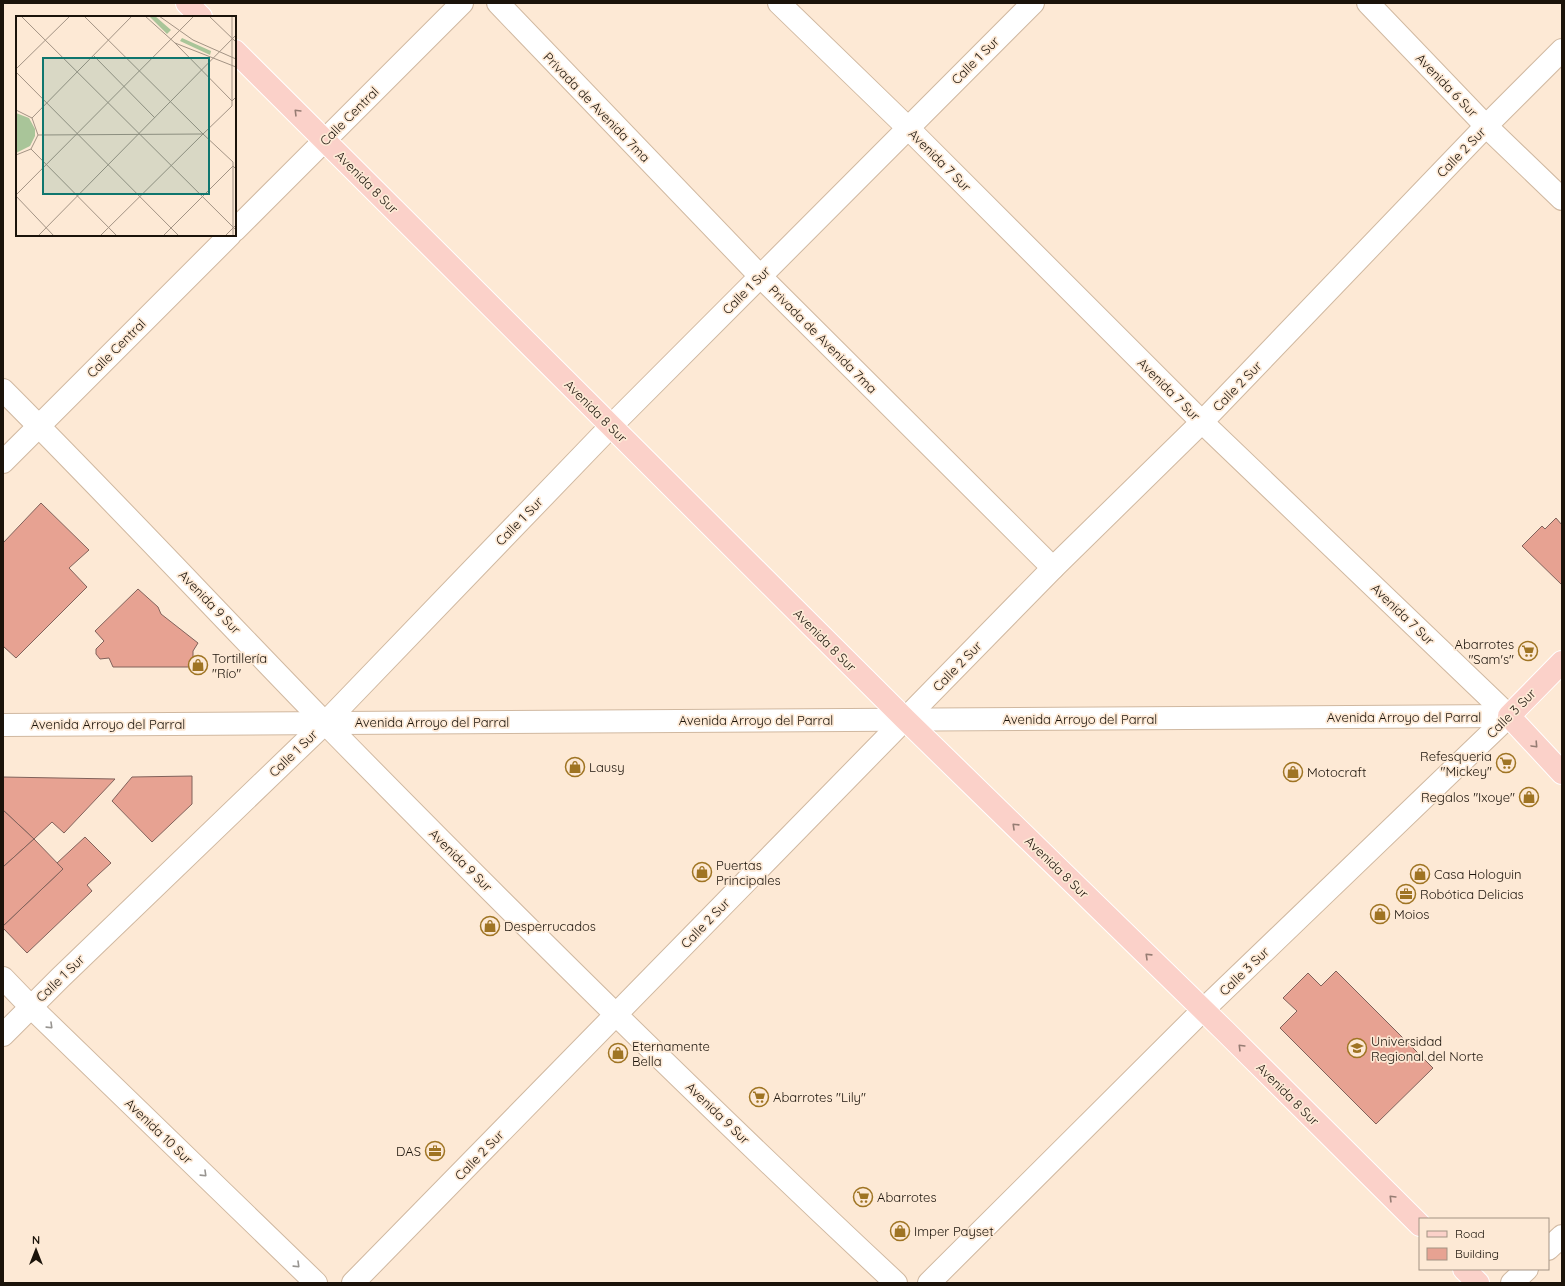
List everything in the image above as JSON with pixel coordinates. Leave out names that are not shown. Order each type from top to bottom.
[{"type":"main road","points":[[187,3],[200,16]]},
{"type":"main road","name":"Avenida 8 Sur","points":[[236,52],[905,720],[1203,1010],[1419,1224]]},
{"type":"main road","name":"Calle 3 Sur","points":[[1508,716],[1562,662]]},
{"type":"main road","name":"Avenida 7 Sur","points":[[1508,716],[1562,773]]},
{"type":"main road","points":[[1465,1270],[1478,1283]]},
{"type":"street","name":"Calle Central","points":[[236,229],[462,3]]},
{"type":"street","name":"Privada de Avenida 7ma","points":[[498,3],[760,276],[1053,568]]},
{"type":"street","name":"Avenida 7 Sur","points":[[779,3],[908,128],[1202,422],[1508,716]]},
{"type":"street","name":"Calle 1 Sur","points":[[3,1035],[325,723],[611,426],[1032,3]]},
{"type":"street","name":"Avenida 6 Sur","points":[[1368,3],[1486,126],[1562,199]]},
{"type":"street","name":"Calle 2 Sur","points":[[353,1283],[1053,568],[1202,422],[1486,126],[1562,50]]},
{"type":"street","name":"Calle Central","points":[[3,462],[229,236]]},
{"type":"street","name":"Avenida 9 Sur","points":[[3,390],[39,425],[325,723],[616,1014],[896,1283]]},
{"type":"street","name":"Avenida Arroyo del Parral","points":[[3,725],[1508,716]]},
{"type":"street","name":"Calle 3 Sur","points":[[929,1283],[1203,1010],[1508,716]]},
{"type":"street","name":"Avenida 10 Sur","points":[[3,978],[31,1007],[316,1283]]},
{"type":"street","points":[[1549,1248],[1562,1236]]},
{"type":"street","points":[[1512,1283],[1526,1270]]},
{"type":"building","points":[[41,503],[89,550],[69,568],[87,587],[16,658],[3,646],[3,543]]},
{"type":"building","points":[[1556,518],[1562,525],[1562,585],[1522,546],[1542,526],[1545,529]]},
{"type":"building","points":[[138,589],[158,607],[161,614],[198,643],[193,651],[193,667],[113,667],[109,658],[100,659],[96,654],[96,649],[104,641],[95,631]]},
{"type":"building","points":[[192,776],[192,804],[152,842],[112,801],[132,777]]},
{"type":"building","points":[[3,777],[115,779],[64,833],[52,822],[34,839],[3,810]]},
{"type":"building","points":[[3,810],[34,839],[3,867]]},
{"type":"building","points":[[85,837],[111,863],[87,885],[92,891],[27,953],[3,928],[3,926],[63,869],[57,863]]},
{"type":"building","points":[[34,839],[63,869],[3,926],[3,867]]},
{"type":"building","name":"Universidad Regional del Norte","points":[[1336,971],[1433,1068],[1376,1124],[1280,1028],[1297,1011],[1283,998],[1308,973],[1321,986]]},
{"type":"place","name":"Abarrotes \"Sam's\"","points":[[1528,651]]},
{"type":"place","name":"Tortillería \"Río\"","points":[[198,665]]},
{"type":"place","name":"Refesqueria \"Mickey\"","points":[[1506,763]]},
{"type":"place","name":"Lausy","points":[[575,767]]},
{"type":"place","name":"Motocraft","points":[[1293,772]]},
{"type":"place","name":"Regalos \"Ixoye\"","points":[[1529,797]]},
{"type":"place","name":"Puertas Principales","points":[[702,872]]},
{"type":"place","name":"Casa Hologuin","points":[[1420,874]]},
{"type":"place","name":"Robótica Delicias","points":[[1406,894]]},
{"type":"place","name":"Moios","points":[[1380,914]]},
{"type":"place","name":"Desperrucados","points":[[490,926]]},
{"type":"place","name":"Universidad Regional del Norte","points":[[1357,1048]]},
{"type":"place","name":"Eternamente Bella","points":[[618,1053]]},
{"type":"place","name":"Abarrotes \"Lily\"","points":[[759,1097]]},
{"type":"place","name":"DAS","points":[[435,1151]]},
{"type":"place","name":"Abarrotes","points":[[863,1197]]},
{"type":"place","name":"Imper Payset","points":[[900,1231]]}]
